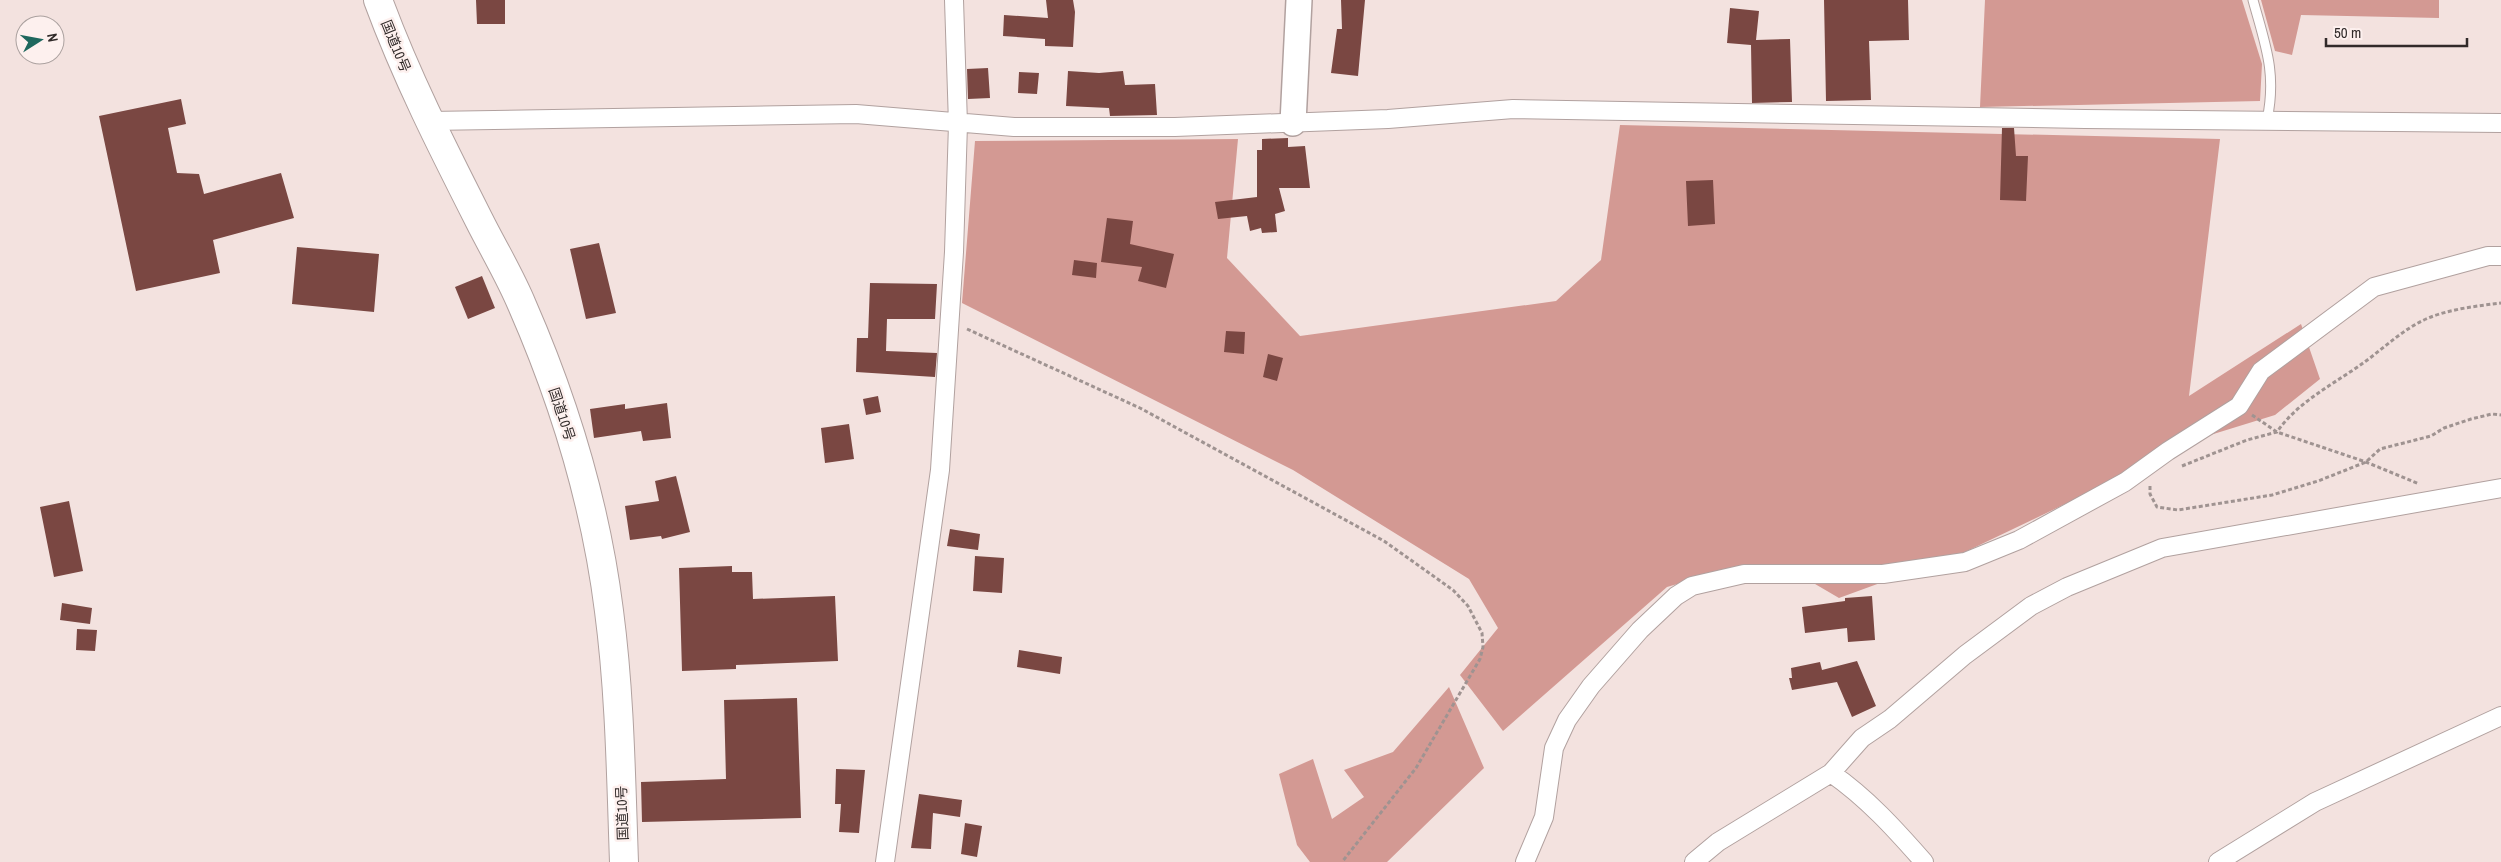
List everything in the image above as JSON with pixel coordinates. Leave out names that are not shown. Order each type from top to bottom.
[{"type":"highway","name":"国道10号","points":[[378,0],[393,42],[429,122],[522,303],[552,382],[578,465],[609,610],[618,711],[624,862]]},
{"type":"street","points":[[885,862],[940,470],[948,320],[954,252],[958,124],[954,0]]},
{"type":"street","points":[[1293,123],[1299,0]]},
{"type":"street","points":[[429,122],[856,114],[958,124],[1014,127],[1175,127],[1388,119],[1513,109],[2046,119],[2501,123]]},
{"type":"street","points":[[1524,862],[1544,817],[1554,748],[1567,720],[1591,686],[1640,630],[1676,596],[1692,586],[1744,574],[1883,574],[1965,562],[2018,540],[2125,482],[2185,440],[2239,406],[2261,371],[2374,287],[2488,256],[2501,256]]},
{"type":"street","points":[[1694,862],[1718,842],[1831,773],[1862,738],[1890,719],[1965,655],[2031,606],[2067,587],[2162,548],[2501,488]]},
{"type":"street","points":[[2218,862],[2315,802],[2501,716]]},
{"type":"street","points":[[1831,773],[1863,797],[1924,862]]},
{"type":"lane","points":[[2254,0],[2271,65],[2270,103],[2267,120]]},
{"type":"path","points":[[2175,468],[2247,440],[2277,432],[2286,420],[2406,330],[2426,319],[2443,313],[2501,303]]},
{"type":"path","points":[[948,320],[1140,408],[1384,540],[1453,590],[1468,606],[1482,633],[1483,647],[1480,659],[1416,768],[1342,862]]},
{"type":"path","points":[[2239,406],[2277,432],[2366,462],[2421,485],[2432,501]]},
{"type":"path","points":[[2155,480],[2150,484],[2150,494],[2157,506],[2178,510],[2272,495],[2318,481],[2366,462],[2380,448],[2422,439],[2471,419],[2492,414],[2501,416]]},
{"type":"shaded area","points":[[1985,0],[2242,0],[2262,64],[2260,101],[1980,107]]},
{"type":"shaded area","points":[[2261,0],[2439,0],[2439,18],[2301,15],[2292,55],[2275,51]]},
{"type":"shaded area","points":[[1620,125],[2220,139],[2189,396],[2301,324],[2320,379],[2275,415],[2207,436],[1965,552],[1839,598],[1786,567],[1732,568],[1667,587],[1503,731],[1460,675],[1498,628],[1469,579],[1293,470],[962,303],[975,141],[1238,139],[1227,258],[1300,336],[1556,301],[1601,260]]},
{"type":"shaded area","points":[[1449,687],[1484,768],[1387,862],[1310,862],[1297,845],[1279,774],[1313,759],[1332,819],[1364,797],[1344,770],[1393,752]]},
{"type":"building","points":[[476,0],[505,0],[505,24],[477,24]]},
{"type":"building","points":[[1046,0],[1073,0],[1075,12],[1073,47],[1045,46],[1045,39],[1003,36],[1004,15],[1048,18]]},
{"type":"building","points":[[1341,0],[1365,0],[1358,76],[1331,73],[1337,29],[1342,29]]},
{"type":"building","points":[[1824,0],[1908,0],[1909,40],[1869,41],[1871,100],[1826,101]]},
{"type":"building","points":[[1730,8],[1759,11],[1756,40],[1790,39],[1792,102],[1752,103],[1751,45],[1727,43]]},
{"type":"building","points":[[988,68],[990,98],[968,99],[967,69]]},
{"type":"building","points":[[1068,71],[1099,73],[1123,71],[1125,85],[1155,84],[1157,115],[1110,116],[1109,108],[1066,106]]},
{"type":"building","points":[[1019,72],[1039,73],[1037,94],[1018,93]]},
{"type":"building","points":[[181,99],[186,124],[168,128],[177,173],[199,174],[204,194],[281,173],[294,218],[213,240],[220,273],[136,291],[99,116]]},
{"type":"building","points":[[2002,128],[2014,128],[2016,156],[2028,156],[2026,201],[2000,200]]},
{"type":"building","points":[[1288,138],[1288,147],[1305,146],[1310,188],[1279,188],[1285,211],[1275,214],[1277,232],[1262,233],[1261,228],[1250,231],[1247,216],[1218,219],[1215,202],[1257,197],[1257,150],[1262,150],[1262,139]]},
{"type":"building","points":[[1713,180],[1715,224],[1688,226],[1686,181]]},
{"type":"building","points":[[1107,218],[1133,221],[1130,244],[1174,254],[1166,288],[1138,281],[1142,267],[1101,262]]},
{"type":"building","points":[[599,243],[616,313],[586,319],[570,249]]},
{"type":"building","points":[[297,247],[379,254],[374,312],[292,304]]},
{"type":"building","points":[[1074,260],[1097,263],[1096,278],[1072,275]]},
{"type":"building","points":[[482,276],[495,308],[468,319],[455,287]]},
{"type":"building","points":[[870,283],[937,284],[935,319],[887,319],[886,351],[937,353],[935,377],[856,372],[857,338],[868,338]]},
{"type":"building","points":[[1226,331],[1245,332],[1244,354],[1224,352]]},
{"type":"building","points":[[1268,354],[1283,358],[1277,381],[1263,377]]},
{"type":"building","points":[[878,396],[881,412],[866,415],[863,399]]},
{"type":"building","points":[[667,403],[671,438],[643,441],[641,431],[594,438],[590,409],[625,404],[625,409]]},
{"type":"building","points":[[849,424],[854,459],[825,463],[821,428]]},
{"type":"building","points":[[676,476],[690,532],[662,539],[661,536],[630,540],[625,506],[659,501],[655,481]]},
{"type":"building","points":[[69,501],[83,571],[54,577],[40,507]]},
{"type":"building","points":[[950,529],[980,534],[978,550],[947,546]]},
{"type":"building","points":[[975,556],[1004,558],[1002,593],[973,591]]},
{"type":"building","points":[[732,566],[732,572],[752,572],[753,599],[835,596],[838,661],[736,665],[736,669],[682,671],[679,568]]},
{"type":"building","points":[[1872,596],[1875,640],[1848,642],[1847,628],[1805,633],[1802,607],[1845,601],[1845,598]]},
{"type":"building","points":[[62,603],[92,608],[90,624],[60,620]]},
{"type":"building","points":[[77,629],[97,630],[95,651],[76,650]]},
{"type":"building","points":[[1019,650],[1062,657],[1060,674],[1017,667]]},
{"type":"building","points":[[1857,661],[1876,706],[1852,717],[1837,682],[1792,690],[1789,678],[1792,678],[1791,668],[1820,662],[1822,670]]},
{"type":"building","points":[[797,698],[801,818],[642,822],[641,782],[726,779],[724,700]]},
{"type":"building","points":[[836,769],[865,770],[859,833],[839,832],[841,804],[835,804]]},
{"type":"building","points":[[919,794],[962,800],[960,817],[933,813],[931,849],[911,848]]},
{"type":"building","points":[[965,823],[982,826],[977,857],[961,854]]}]
